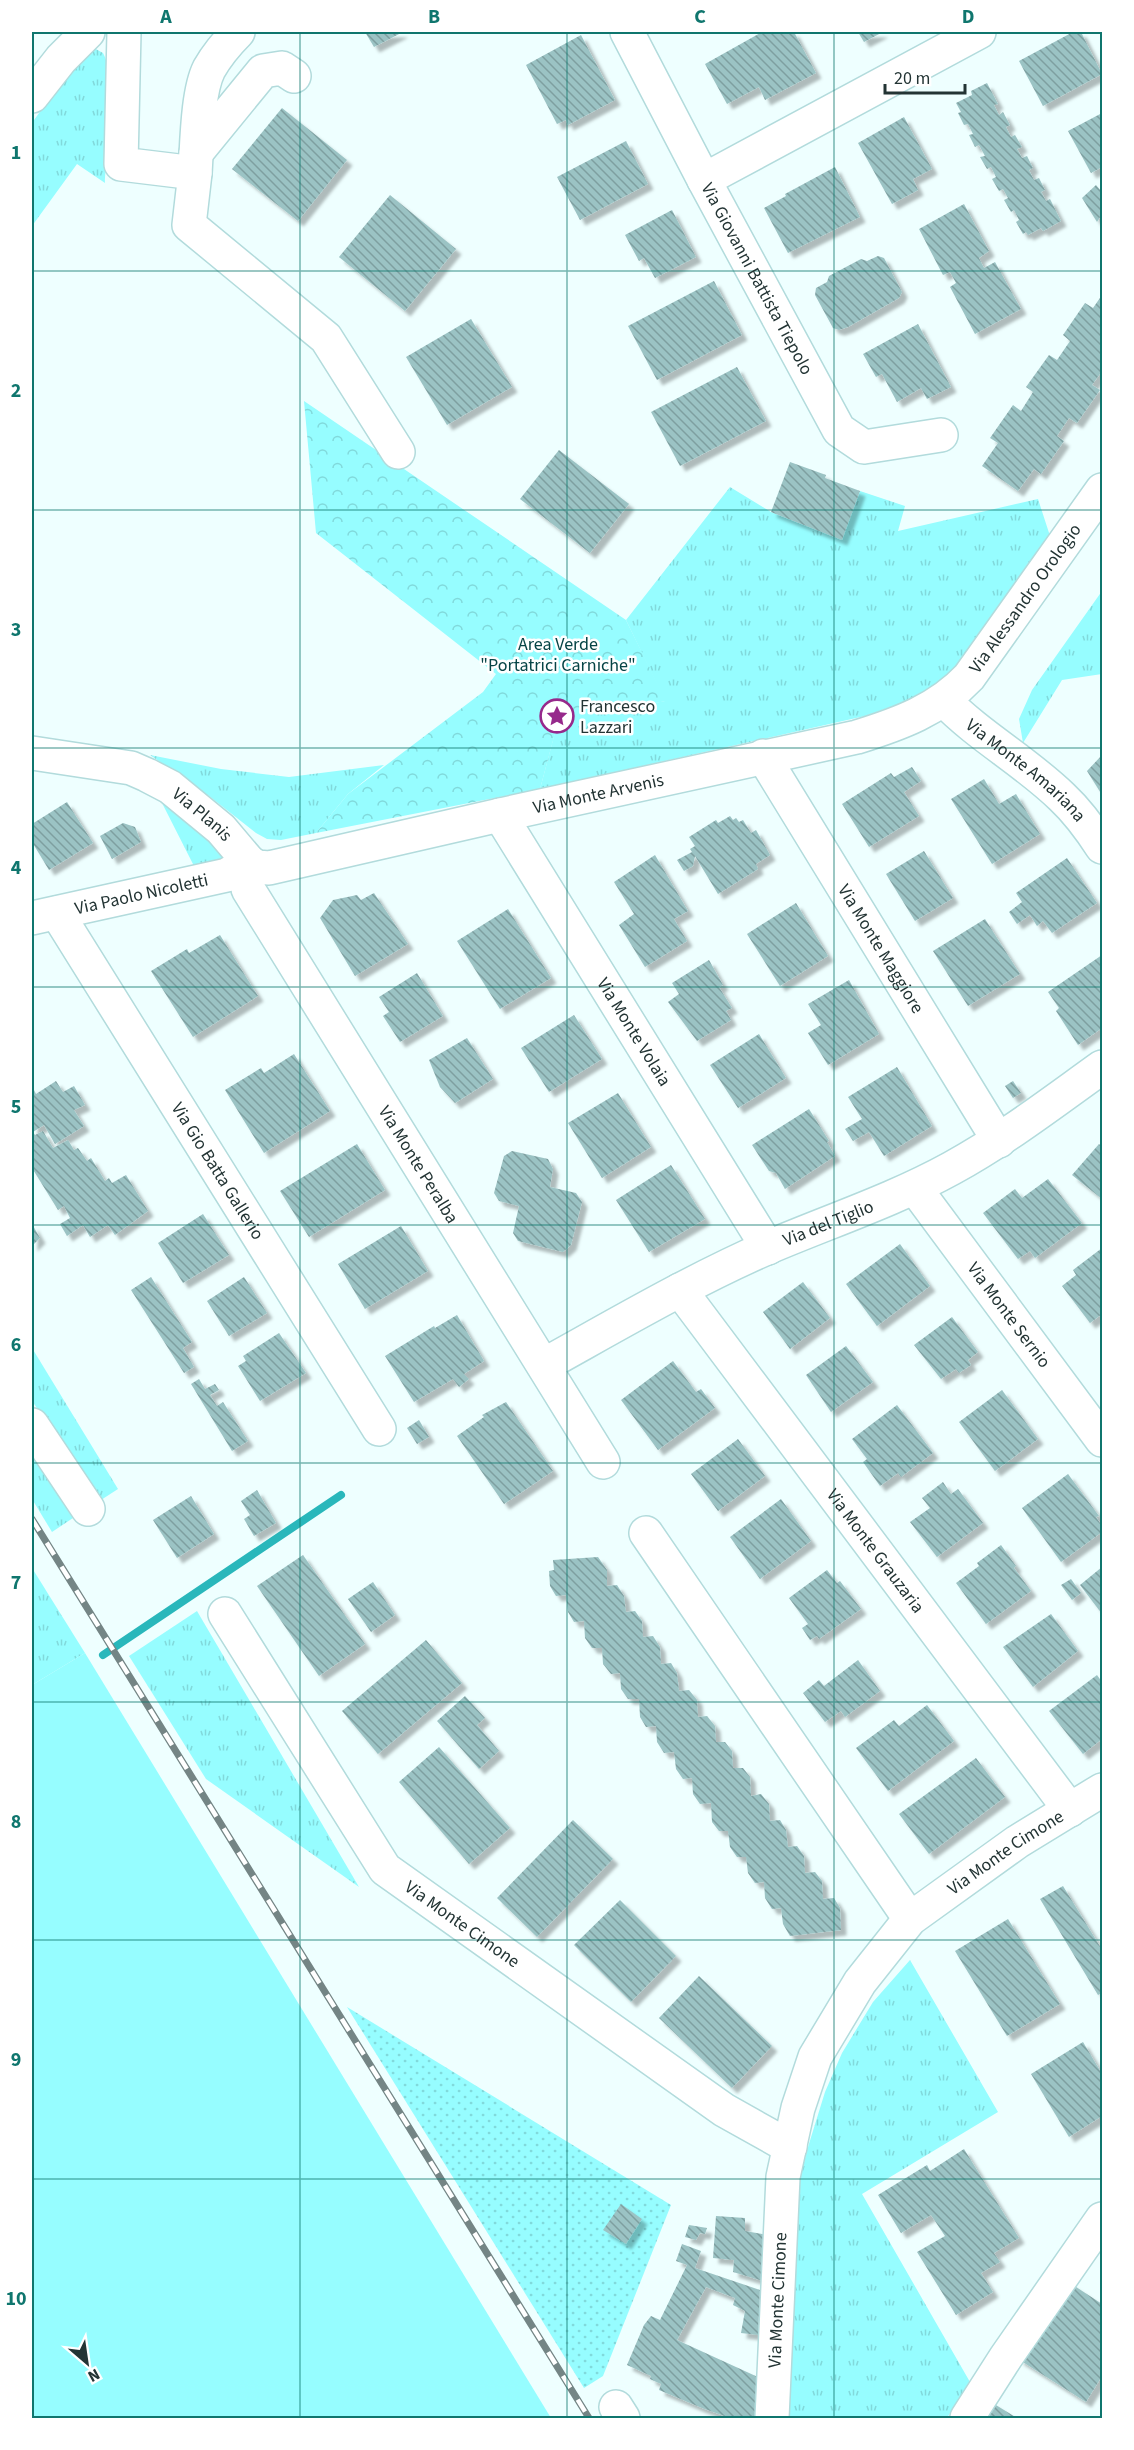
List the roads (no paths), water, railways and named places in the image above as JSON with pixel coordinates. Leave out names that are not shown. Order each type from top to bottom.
[{"type":"street","points":[[32,96],[61,59],[88,32]]},
{"type":"street","points":[[124,32],[122,164],[196,163]]},
{"type":"street","points":[[238,32],[225,45],[208,71],[202,98],[189,225],[326,338],[398,452]]},
{"type":"street","name":"Via Giovanni Battista Tiepolo","points":[[627,32],[839,430],[864,447],[941,435]]},
{"type":"street","points":[[704,180],[979,32]]},
{"type":"street","points":[[196,163],[263,71],[282,68],[294,76]]},
{"type":"street","name":"Via Alessandro Orologio","points":[[944,700],[969,677],[1102,490]]},
{"type":"street","name":"Via Monte Arvenis","points":[[249,862],[256,867],[269,868],[500,814],[857,737],[892,726],[944,700]]},
{"type":"street","name":"Via Monte Amariana","points":[[944,700],[973,728],[1007,752],[1062,797],[1102,847]]},
{"type":"street","name":"Via Planis","points":[[32,753],[131,768],[147,775],[170,787],[221,829],[249,862]]},
{"type":"street","name":"Via Monte Maggiore","points":[[763,756],[999,1141]]},
{"type":"street","name":"Via Monte Volaia","points":[[500,814],[768,1248]]},
{"type":"street","name":"Via Paolo Nicoletti","points":[[44,916],[227,875],[249,862]]},
{"type":"street","name":"Via Monte Peralba","points":[[249,862],[248,889],[603,1462]]},
{"type":"street","name":"Via Gio Batta Gallerio","points":[[44,916],[379,1429]]},
{"type":"street","name":"Via del Tiglio","points":[[544,1365],[680,1290],[768,1248],[915,1188],[999,1141],[1102,1067]]},
{"type":"street","name":"Via Monte Sernio","points":[[915,1188],[1102,1440]]},
{"type":"street","name":"Via Monte Grauzaria","points":[[680,1290],[1070,1810]]},
{"type":"street","points":[[32,1425],[88,1509]]},
{"type":"street","points":[[646,1533],[910,1920]]},
{"type":"street","name":"Via Monte Cimone","points":[[225,1614],[385,1869],[724,2110],[789,2146]]},
{"type":"street","name":"Via Monte Cimone","points":[[772,2418],[783,2176],[798,2108],[816,2057],[860,1982],[910,1920],[1017,1842],[1102,1790]]},
{"type":"street","points":[[967,2418],[1006,2357],[1102,2219]]},
{"type":"waterway","points":[[103,1655],[341,1495]]},
{"type":"railway","points":[[32,1519],[589,2418]]},
{"type":"place","name":"Francesco Lazzari","points":[[557,716]]},
{"type":"park label","name":"Area Verde \"Portatrici Carniche\"","points":[[558,654]]}]
